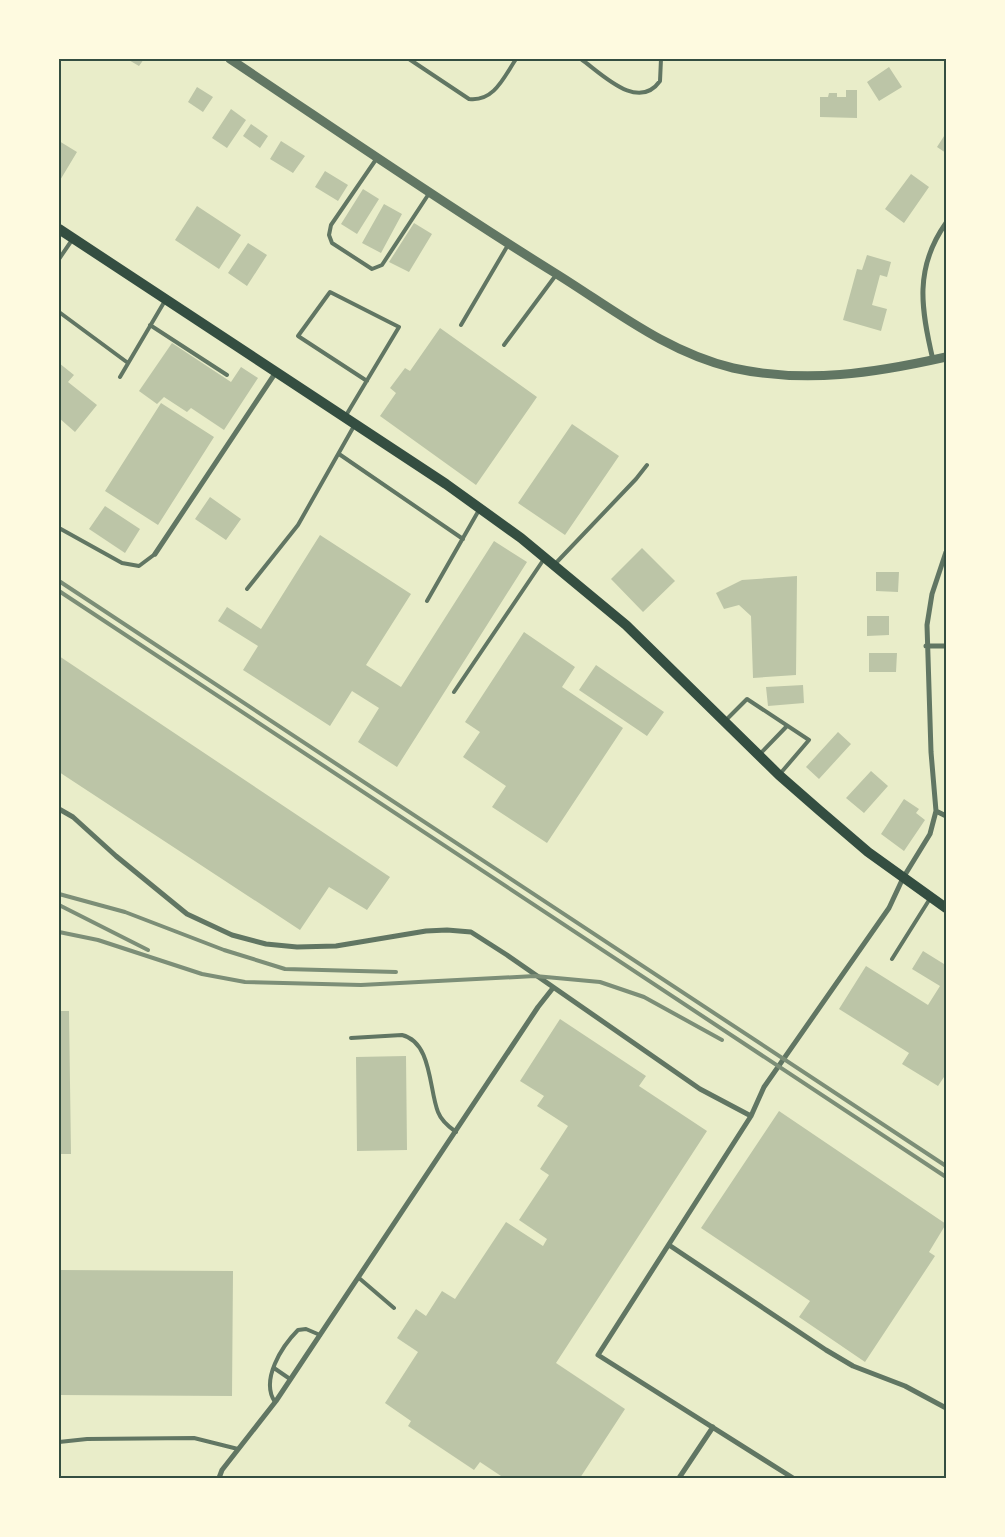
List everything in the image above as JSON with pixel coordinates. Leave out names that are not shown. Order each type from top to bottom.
[{"type":"main road","points":[[59,229],[356,424],[480,508],[626,624],[779,775],[868,852],[946,908]]},
{"type":"street","points":[[230,59],[508,245],[663,342],[691,355],[732,368],[782,376],[842,376],[894,369],[946,357]]},
{"type":"street","points":[[933,360],[925,326],[922,290],[928,257],[937,236],[946,223]]},
{"type":"street","points":[[155,554],[276,372]]},
{"type":"street","points":[[793,1478],[598,1355],[751,1116],[764,1087],[889,908],[903,878],[930,834],[936,811],[926,646],[932,594],[946,552]]},
{"type":"street","points":[[926,646],[946,646]]},
{"type":"street","points":[[59,809],[73,817],[116,856],[187,914],[232,935],[266,944],[297,948],[336,946],[426,931],[471,932],[507,955],[700,1090],[751,1116]]},
{"type":"street","points":[[936,811],[946,816]]},
{"type":"street","points":[[219,1478],[320,1336],[538,1007],[553,988]]},
{"type":"street","points":[[669,1246],[853,1366],[905,1386],[946,1408]]},
{"type":"street","points":[[679,1478],[712,1428]]},
{"type":"lane","points":[[409,59],[469,99],[478,100],[487,98],[493,92],[516,59]]},
{"type":"lane","points":[[581,59],[624,90],[638,94],[647,93],[660,81],[661,59]]},
{"type":"lane","points":[[377,157],[331,226],[329,235],[332,243],[372,269],[382,265],[430,192]]},
{"type":"lane","points":[[59,259],[73,238]]},
{"type":"lane","points":[[461,325],[508,245]]},
{"type":"lane","points":[[504,345],[557,274]]},
{"type":"lane","points":[[345,417],[367,382],[399,327],[330,292],[298,336],[367,382]]},
{"type":"lane","points":[[120,377],[166,299]]},
{"type":"lane","points":[[59,312],[128,363]]},
{"type":"lane","points":[[150,326],[227,375]]},
{"type":"lane","points":[[248,589],[298,525],[356,424]]},
{"type":"lane","points":[[339,454],[463,539]]},
{"type":"lane","points":[[554,565],[647,465]]},
{"type":"lane","points":[[427,601],[480,508]]},
{"type":"lane","points":[[59,528],[122,563],[140,566],[155,554]]},
{"type":"lane","points":[[454,692],[544,557]]},
{"type":"lane","points":[[724,721],[747,700],[809,740],[779,775]]},
{"type":"lane","points":[[759,755],[787,726]]},
{"type":"lane","points":[[892,959],[931,898]]},
{"type":"lane","points":[[351,1038],[402,1035],[410,1038],[417,1045],[430,1071],[438,1112],[456,1132]]},
{"type":"lane","points":[[359,1278],[394,1308]]},
{"type":"lane","points":[[274,1402],[269,1390],[274,1368],[285,1344],[298,1330],[306,1329],[320,1336]]},
{"type":"lane","points":[[274,1368],[290,1379]]},
{"type":"lane","points":[[59,1442],[87,1439],[194,1438],[238,1449]]},
{"type":"building","points":[[127,59],[144,59],[139,66]]},
{"type":"building","points":[[889,67],[902,87],[879,101],[867,82]]},
{"type":"building","points":[[197,87],[213,97],[203,112],[188,102]]},
{"type":"building","points":[[846,90],[857,90],[857,118],[820,117],[820,97],[828,97],[829,93],[837,93],[837,97],[846,97]]},
{"type":"building","points":[[231,109],[246,120],[227,148],[212,138]]},
{"type":"building","points":[[251,124],[268,136],[260,148],[243,136]]},
{"type":"building","points":[[946,133],[946,153],[937,147]]},
{"type":"building","points":[[59,141],[77,152],[59,182]]},
{"type":"building","points":[[281,141],[305,156],[293,173],[270,159]]},
{"type":"building","points":[[325,171],[348,185],[338,201],[315,187]]},
{"type":"building","points":[[911,174],[929,187],[904,223],[885,209]]},
{"type":"building","points":[[363,189],[379,199],[357,234],[341,224]]},
{"type":"building","points":[[384,204],[402,214],[381,253],[362,243]]},
{"type":"building","points":[[197,206],[241,235],[219,269],[175,240]]},
{"type":"building","points":[[414,223],[432,234],[409,272],[389,262]]},
{"type":"building","points":[[248,243],[267,255],[247,286],[228,273]]},
{"type":"building","points":[[867,255],[891,262],[887,277],[880,275],[872,305],[887,309],[881,331],[843,320],[857,269],[862,270]]},
{"type":"building","points":[[440,328],[537,397],[476,485],[380,416],[396,393],[390,388],[405,368],[410,371]]},
{"type":"building","points":[[172,343],[231,382],[241,367],[258,378],[224,430],[191,408],[187,412],[164,397],[157,404],[139,391]]},
{"type":"building","points":[[59,363],[74,375],[68,382],[97,405],[75,432],[59,418]]},
{"type":"building","points":[[161,403],[214,437],[158,525],[105,491]]},
{"type":"building","points":[[572,424],[619,456],[565,535],[518,503]]},
{"type":"building","points":[[210,497],[241,519],[226,540],[195,519]]},
{"type":"building","points":[[105,506],[140,529],[125,553],[89,529]]},
{"type":"building","points":[[320,535],[411,594],[366,665],[401,687],[494,541],[527,562],[397,767],[358,742],[379,708],[352,691],[330,726],[243,670],[258,646],[218,621],[227,607],[261,629]]},
{"type":"building","points":[[642,548],[675,581],[643,612],[611,579]]},
{"type":"building","points":[[876,572],[899,572],[898,592],[876,591]]},
{"type":"building","points":[[797,576],[796,675],[753,678],[751,616],[739,605],[724,609],[716,593],[742,580]]},
{"type":"building","points":[[867,616],[889,616],[889,635],[867,636]]},
{"type":"building","points":[[524,632],[575,667],[562,687],[623,728],[547,843],[492,807],[506,786],[463,757],[480,732],[465,722]]},
{"type":"building","points":[[869,653],[897,653],[896,672],[869,672]]},
{"type":"building","points":[[59,656],[390,877],[367,910],[329,887],[300,930],[59,772]]},
{"type":"building","points":[[596,665],[664,712],[647,736],[579,690]]},
{"type":"building","points":[[803,685],[804,703],[768,706],[766,687]]},
{"type":"building","points":[[838,732],[851,744],[819,779],[806,767]]},
{"type":"building","points":[[871,771],[888,786],[864,813],[846,798]]},
{"type":"building","points":[[904,799],[919,809],[916,813],[925,820],[904,851],[881,834]]},
{"type":"building","points":[[923,951],[944,964],[946,960],[946,1074],[938,1086],[902,1064],[909,1053],[839,1009],[866,966],[928,1005],[940,986],[912,969]]},
{"type":"building","points":[[59,978],[61,1011],[69,1011],[71,1154],[59,1154]]},
{"type":"building","points":[[560,1019],[646,1076],[639,1086],[707,1131],[556,1363],[625,1409],[580,1478],[504,1478],[480,1462],[474,1470],[408,1426],[411,1421],[385,1403],[418,1352],[397,1338],[416,1309],[426,1316],[442,1291],[455,1299],[506,1222],[543,1246],[547,1239],[519,1220],[549,1175],[540,1169],[568,1126],[537,1106],[544,1096],[520,1081]]},
{"type":"building","points":[[406,1056],[407,1150],[357,1151],[356,1057]]},
{"type":"building","points":[[779,1111],[946,1224],[929,1252],[935,1256],[865,1362],[799,1317],[810,1301],[701,1228]]},
{"type":"building","points":[[59,1270],[233,1271],[232,1396],[59,1395]]},
{"type":"railway","points":[[59,581],[946,1166]]},
{"type":"railway","points":[[59,591],[946,1177]]},
{"type":"railway","points":[[59,894],[125,912],[224,950],[285,969],[396,972]]},
{"type":"railway","points":[[59,905],[148,950]]},
{"type":"railway","points":[[59,932],[98,940],[202,974],[245,982],[361,985],[535,976],[600,982],[644,997],[722,1040]]}]
